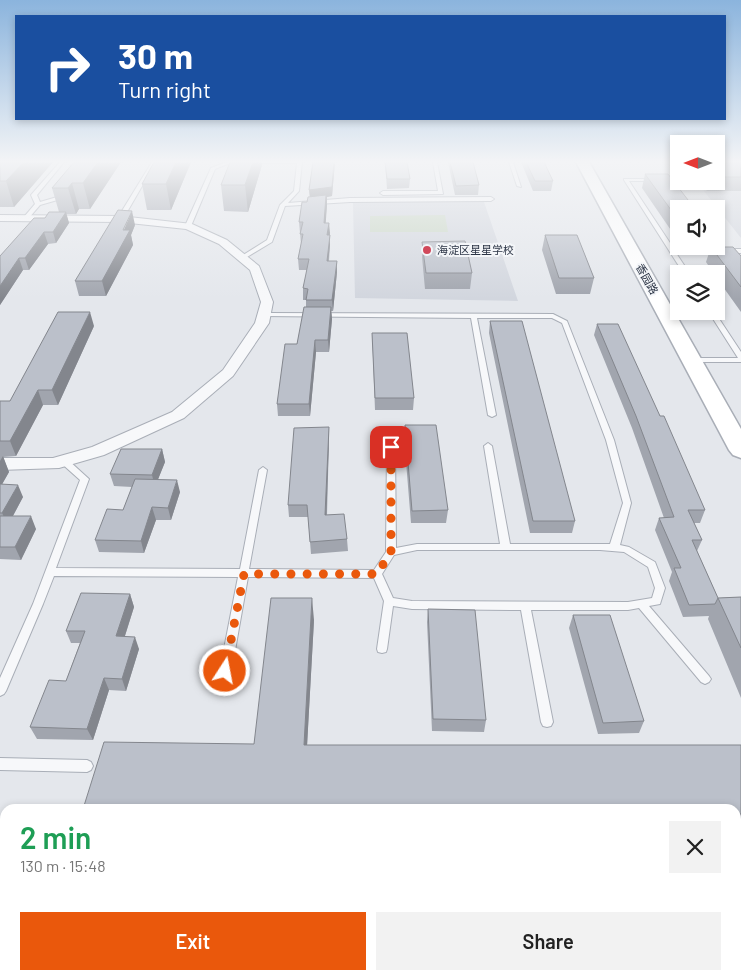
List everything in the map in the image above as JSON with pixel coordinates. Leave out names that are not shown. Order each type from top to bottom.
[{"type":"street","name":"香园路","points":[[607,208],[741,450]]},
{"type":"street","points":[[0,218],[120,219],[188,226],[223,242],[255,269],[267,302],[262,323],[228,373],[178,415],[98,451],[64,461],[53,464],[0,464]]},
{"type":"lane","points":[[26,218],[35,208]]},
{"type":"lane","points":[[120,219],[127,208]]},
{"type":"lane","points":[[188,226],[196,208]]},
{"type":"lane","points":[[242,258],[270,241],[282,208]]},
{"type":"lane","points":[[644,208],[670,248]]},
{"type":"lane","points":[[725,253],[740,253]]},
{"type":"lane","points":[[264,315],[553,316],[566,322],[610,440],[627,503],[614,548]]},
{"type":"lane","points":[[474,317],[492,416]]},
{"type":"lane","points":[[717,320],[741,359]]},
{"type":"lane","points":[[692,360],[741,359]]},
{"type":"lane","points":[[488,446],[506,548]]},
{"type":"lane","points":[[377,574],[391,552],[391,447]]},
{"type":"lane","points":[[0,692],[50,572],[85,479],[64,461]]},
{"type":"lane","points":[[222,690],[263,470]]},
{"type":"lane","points":[[389,601],[412,605],[628,606],[656,601],[660,588],[652,565],[626,549],[417,547],[391,552]]},
{"type":"lane","points":[[50,572],[377,574]]},
{"type":"lane","points":[[377,574],[389,601],[382,649]]},
{"type":"lane","points":[[641,604],[705,679]]},
{"type":"lane","points":[[525,606],[547,722]]},
{"type":"lane","points":[[0,764],[87,766]]},
{"type":"shaded area","name":"海淀区星星学校","points":[[353,208],[486,208],[518,301],[355,298]]},
{"type":"shaded area","points":[[725,208],[741,208],[741,238],[725,218]]},
{"type":"green space","points":[[445,215],[448,232],[370,232],[370,216]]},
{"type":"building","points":[[301,208],[325,208],[324,223],[329,223],[327,235],[330,235],[327,261],[337,261],[332,300],[306,300],[308,289],[303,288],[309,259],[298,259],[303,234],[300,234],[303,222],[299,222]]},
{"type":"building","points":[[118,210],[132,211],[123,230],[130,230],[102,281],[75,281]]},
{"type":"building","points":[[49,212],[66,212],[53,232],[44,232],[25,258],[19,258],[0,286],[0,256],[34,218],[45,218]]},
{"type":"building","points":[[545,235],[577,235],[594,278],[559,278]]},
{"type":"building","points":[[465,241],[472,273],[426,273],[422,242]]},
{"type":"building","points":[[725,247],[733,247],[741,256],[741,287],[725,265],[717,255],[725,255]]},
{"type":"building","points":[[304,307],[331,307],[328,340],[315,340],[309,404],[277,404],[285,344],[297,344]]},
{"type":"building","points":[[58,312],[90,312],[52,390],[38,390],[10,441],[0,441],[0,401],[10,401]]},
{"type":"building","points":[[490,321],[522,321],[575,521],[533,521]]},
{"type":"building","points":[[597,324],[618,324],[660,416],[664,416],[705,510],[688,510],[702,540],[692,540],[718,598],[715,604],[689,605],[674,568],[681,568],[659,518],[674,517],[636,416]]},
{"type":"building","points":[[372,333],[407,333],[414,398],[375,398]]},
{"type":"building","points":[[405,425],[436,425],[448,510],[412,511]]},
{"type":"building","points":[[329,427],[325,515],[344,514],[347,539],[310,542],[307,505],[288,505],[294,428]]},
{"type":"building","points":[[121,449],[162,449],[152,475],[110,474]]},
{"type":"building","points":[[135,479],[177,480],[168,508],[152,507],[141,541],[95,540],[107,509],[123,510]]},
{"type":"building","points":[[0,484],[18,485],[2,513],[0,513]]},
{"type":"building","points":[[0,516],[31,516],[15,547],[0,547]]},
{"type":"building","points":[[81,593],[130,594],[116,636],[135,637],[122,679],[104,678],[87,729],[30,727],[49,680],[66,681],[85,631],[66,631]]},
{"type":"building","points":[[741,597],[741,648],[718,598]]},
{"type":"building","points":[[271,598],[312,598],[304,745],[741,745],[741,804],[85,804],[104,742],[254,744]]},
{"type":"building","points":[[428,609],[475,610],[486,720],[433,719]]},
{"type":"building","points":[[573,615],[610,615],[644,721],[603,723]]},
{"type":"place","name":"海淀区星星学校","points":[[427,250]]},
{"type":"route","points":[[225,671],[244,574],[377,574],[391,552],[391,447]]}]
